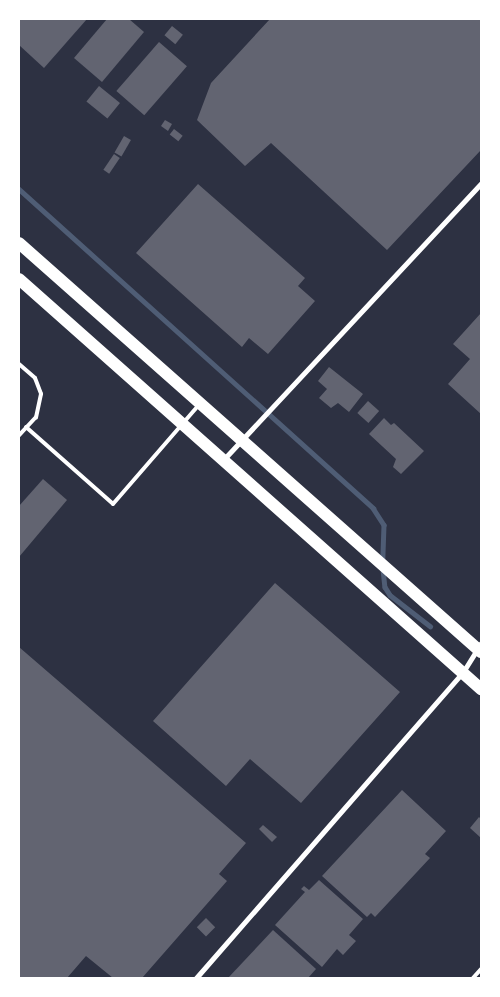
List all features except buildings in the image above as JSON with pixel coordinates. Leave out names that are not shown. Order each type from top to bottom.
[{"type":"main road","points":[[19,243],[480,648]]},
{"type":"main road","points":[[19,279],[481,689]]},
{"type":"street","points":[[223,460],[481,183]]},
{"type":"street","points":[[196,978],[463,672],[480,648]]},
{"type":"lane","points":[[19,364],[36,378],[41,394],[39,409],[19,436]]},
{"type":"lane","points":[[26,427],[112,504],[201,403]]},
{"type":"lane","points":[[473,978],[481,969]]},
{"type":"waterway","points":[[19,189],[373,508],[384,525],[383,561]]},
{"type":"waterway","points":[[383,569],[385,587],[390,595],[430,626]]}]
